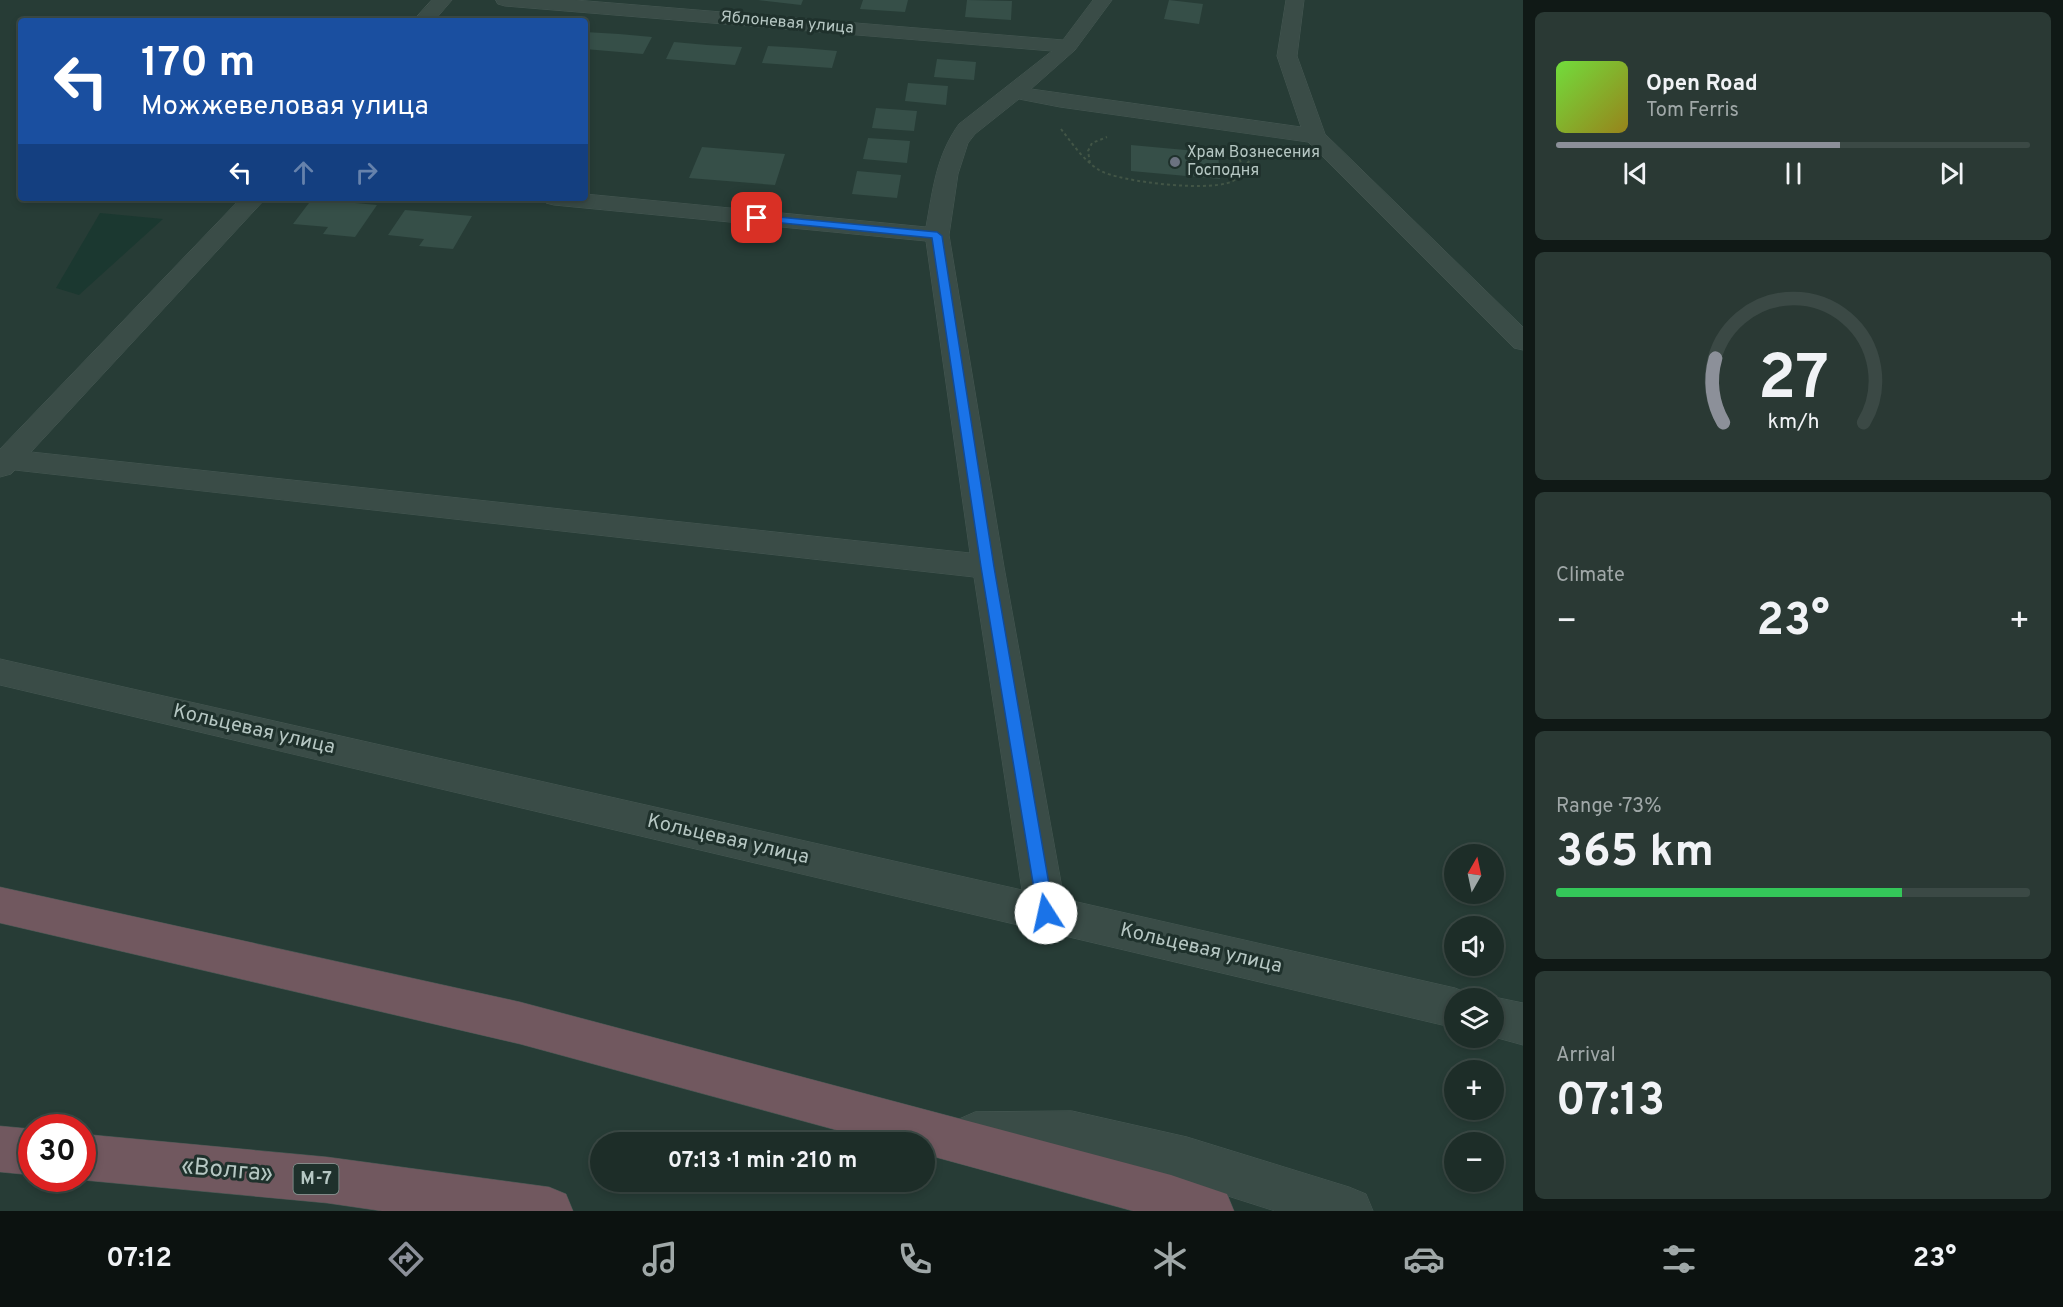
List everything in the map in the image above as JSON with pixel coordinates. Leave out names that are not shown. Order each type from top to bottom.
[{"type":"highway","points":[[0,905],[520,1023],[1170,1198],[1210,1211]]},
{"type":"highway","points":[[0,1149],[18,1151]]},
{"type":"highway","name":"«Волга»","points":[[96,1158],[327,1180],[549,1211]]},
{"type":"street","points":[[426,18],[443,0]]},
{"type":"street","name":"Яблоневая улица","points":[[505,0],[1068,46]]},
{"type":"street","points":[[1046,913],[988,567],[937,236],[947,174],[957,143],[967,129],[1024,95],[1068,46],[1103,0]]},
{"type":"street","points":[[1295,0],[1287,56],[1315,136],[1523,342]]},
{"type":"street","points":[[1024,95],[1315,136]]},
{"type":"street","points":[[3,463],[251,201]]},
{"type":"street","points":[[584,201],[937,236]]},
{"type":"street","points":[[3,463],[988,567]]},
{"type":"street","name":"Кольцевая улица","points":[[0,672],[1444,1005]]},
{"type":"street","points":[[1504,1019],[1523,1024]]},
{"type":"street","points":[[938,1136],[1072,1134],[1187,1160],[1349,1211]]},
{"type":"path","points":[[1024,95],[1090,164],[1107,174],[1130,179],[1201,186],[1225,185],[1237,179],[1243,167],[1290,132]]},
{"type":"shaded area","points":[[100,213],[163,219],[79,295],[56,288]]},
{"type":"building","points":[[758,0],[803,0],[801,5]]},
{"type":"building","points":[[863,0],[908,0],[905,12],[860,9]]},
{"type":"building","points":[[967,0],[1012,1],[1011,20],[965,17]]},
{"type":"building","points":[[1169,0],[1203,4],[1199,24],[1164,19]]},
{"type":"building","points":[[588,32],[652,37],[643,54],[588,49]]},
{"type":"building","points":[[674,42],[742,47],[735,65],[666,59]]},
{"type":"building","points":[[768,46],[837,51],[832,68],[762,63]]},
{"type":"building","points":[[937,59],[976,62],[974,80],[934,77]]},
{"type":"building","points":[[908,83],[948,86],[946,105],[905,101]]},
{"type":"building","points":[[876,108],[917,111],[914,131],[872,128]]},
{"type":"building","points":[[868,138],[910,141],[907,163],[863,159]]},
{"type":"building","name":"Храм Вознесения Господня","points":[[1131,145],[1218,153],[1220,179],[1131,171]]},
{"type":"building","points":[[702,147],[785,154],[775,185],[689,178]]},
{"type":"building","points":[[857,171],[901,175],[897,198],[852,194]]},
{"type":"building","points":[[310,201],[377,205],[355,237],[323,234],[328,227],[293,224]]},
{"type":"building","points":[[405,210],[472,216],[453,249],[419,246],[424,239],[388,235]]},
{"type":"place","name":"Храм Вознесения Господня","points":[[1175,162]]},
{"type":"route","points":[[757,218],[937,236],[988,567],[1046,913]]}]
